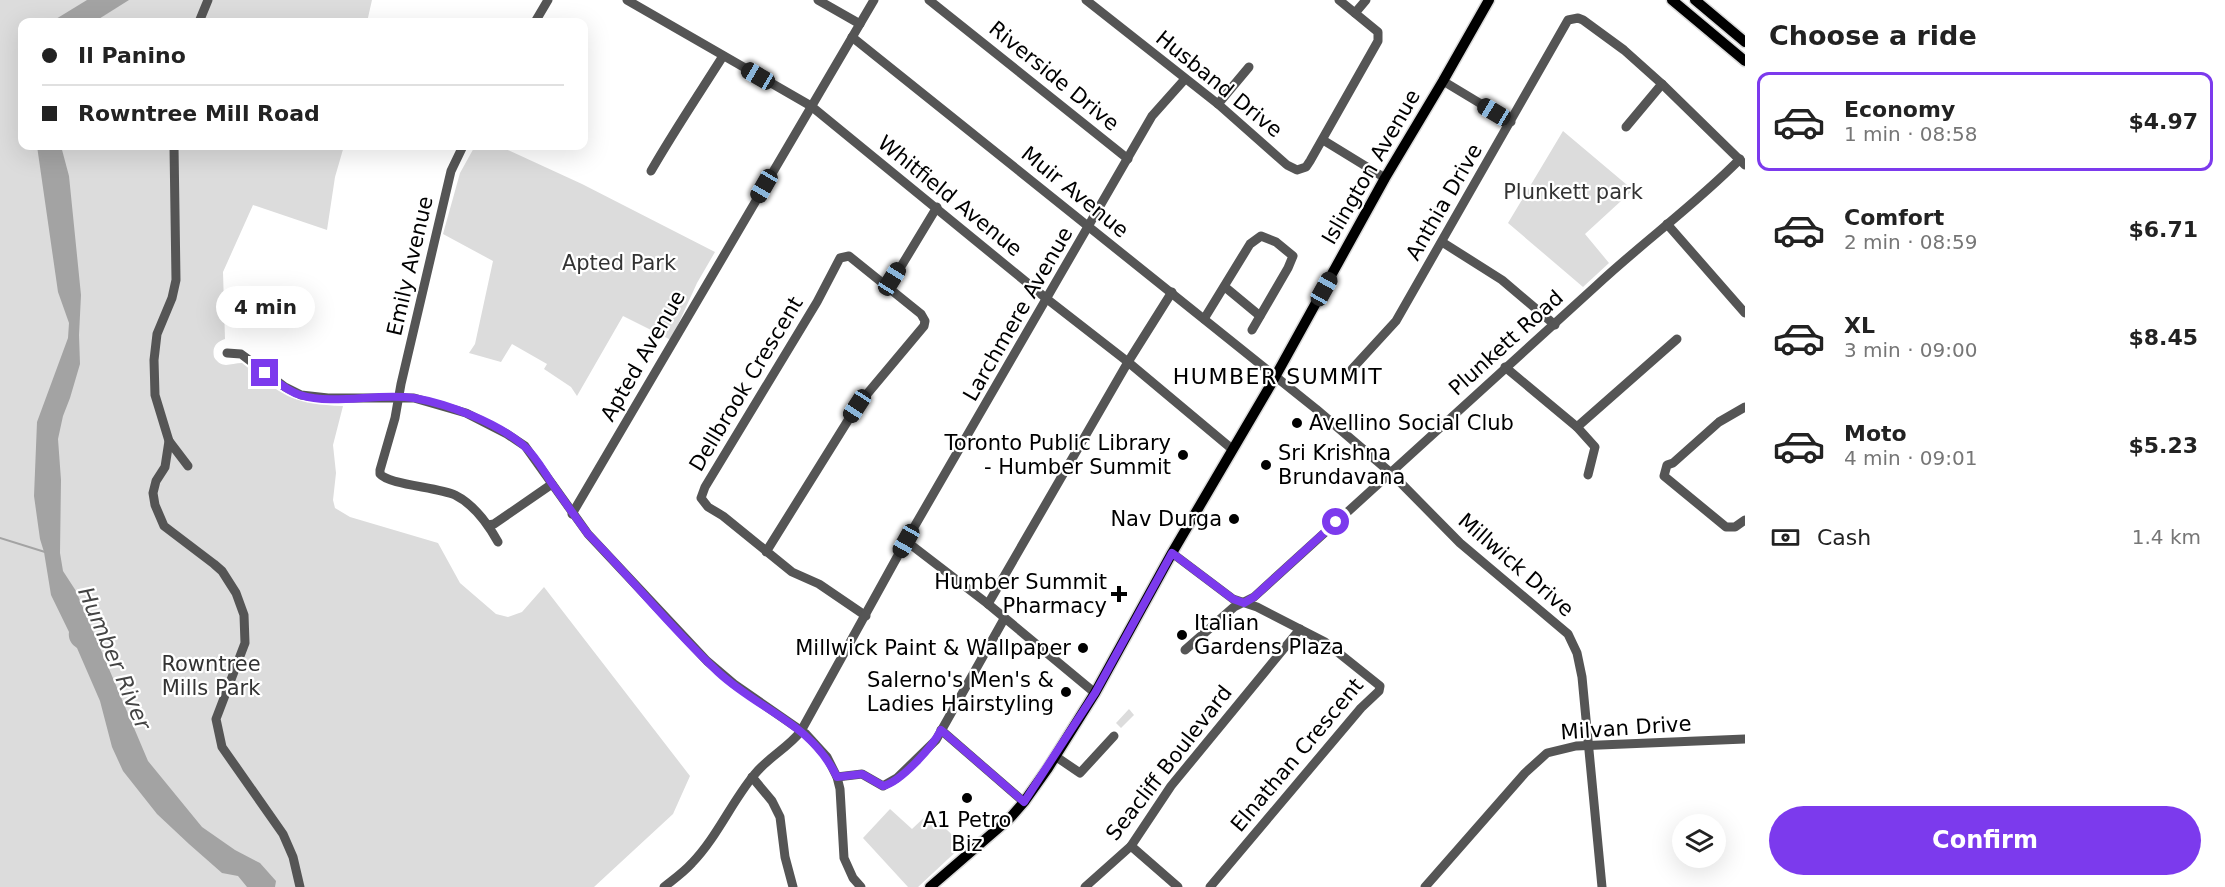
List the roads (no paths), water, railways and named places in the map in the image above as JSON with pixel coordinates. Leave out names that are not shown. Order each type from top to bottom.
[{"type":"main road","points":[[1672,0],[1745,61]]},
{"type":"main road","points":[[1695,0],[1745,42]]},
{"type":"main road","name":"Islington Avenue","points":[[930,887],[989,837],[1024,802],[1095,693],[1172,553],[1276,376],[1385,178],[1443,81],[1486,1]]},
{"type":"street","points":[[201,18],[208,0]]},
{"type":"street","points":[[537,18],[548,0]]},
{"type":"street","points":[[818,0],[860,24]]},
{"type":"street","name":"Apted Avenue","points":[[572,513],[874,0]]},
{"type":"street","name":"Riverside Drive","points":[[929,0],[1128,159]]},
{"type":"street","name":"Husband Drive","points":[[1086,0],[1218,104],[1292,168],[1306,167],[1323,140]]},
{"type":"street","points":[[1339,0],[1378,32],[1378,41],[1323,140],[1385,178]]},
{"type":"street","points":[[1354,13],[1366,0]]},
{"type":"street","name":"Whitfield Avenue","points":[[632,1],[810,106],[1128,362],[1232,449]]},
{"type":"street","name":"Anthia Drive","points":[[1352,369],[1396,321],[1568,20],[1578,18],[1590,24],[1662,84],[1742,162]]},
{"type":"street","name":"Muir Avenue","points":[[852,37],[1276,376]]},
{"type":"street","points":[[651,171],[681,119],[695,102],[723,56]]},
{"type":"street","points":[[1218,104],[1249,67]]},
{"type":"street","name":"Larchmere Avenue","points":[[664,887],[693,863],[703,851],[752,777],[801,731],[906,541],[1152,116],[1185,80]]},
{"type":"street","points":[[1443,81],[1510,122]]},
{"type":"street","points":[[1626,126],[1662,84]]},
{"type":"street","points":[[174,150],[176,280],[172,298],[158,334],[154,360],[155,395],[168,441],[167,458],[153,493],[157,514],[164,526],[222,572],[236,593],[244,615],[245,643],[216,720],[222,747],[283,834],[293,857],[300,887]]},
{"type":"street","name":"Emily Avenue","points":[[461,150],[451,171],[380,474],[387,480],[455,495],[470,505],[488,525]]},
{"type":"street","name":"Plunkett Road","points":[[1185,650],[1234,607],[1254,597],[1505,367],[1667,224],[1742,162]]},
{"type":"street","points":[[766,552],[857,406],[924,326],[925,321],[921,314],[888,288],[937,207]]},
{"type":"street","points":[[1667,224],[1745,313]]},
{"type":"street","points":[[1204,319],[1250,244],[1262,236],[1276,242],[1293,256],[1252,330]]},
{"type":"street","points":[[1442,242],[1502,280],[1555,325]]},
{"type":"street","name":"Dellbrook Crescent","points":[[866,616],[819,584],[792,572],[704,503],[701,498],[817,302],[840,258],[845,255],[851,257],[888,288]]},
{"type":"street","points":[[1225,287],[1260,316]]},
{"type":"street","points":[[988,604],[1128,362],[1172,292]]},
{"type":"street","points":[[1577,427],[1677,339]]},
{"type":"street","points":[[227,353],[241,354],[285,387],[301,395],[328,398],[414,398],[460,411],[507,434],[530,452],[588,534],[720,674],[801,731],[818,746],[837,777],[842,802],[844,858],[853,878],[861,887]]},
{"type":"street","points":[[1505,367],[1577,427],[1595,447],[1588,475]]},
{"type":"street","name":"Millwick Drive","points":[[1276,376],[1391,472],[1460,543],[1568,634],[1580,661],[1602,887]]},
{"type":"street","points":[[1745,407],[1719,422],[1673,463],[1667,465],[1664,476],[1726,527],[1735,527],[1745,520]]},
{"type":"street","points":[[168,441],[188,466]]},
{"type":"street","points":[[498,542],[488,525],[494,524],[552,484]]},
{"type":"street","points":[[906,541],[988,604],[1095,693]]},
{"type":"street","name":"Elnathan Crescent","points":[[1172,553],[1233,599],[1300,628],[1325,642],[1380,686],[1379,691],[1361,708],[1210,887]]},
{"type":"street","points":[[837,777],[862,774],[878,785],[887,785],[928,750],[936,740],[1004,619]]},
{"type":"street","name":"Seacliff Boulevard","points":[[1085,887],[1131,846],[1171,786],[1300,628]]},
{"type":"street","points":[[941,730],[1024,802]]},
{"type":"street","points":[[1055,756],[1080,773],[1114,736]]},
{"type":"street","name":"Milvan Drive","points":[[1425,887],[1510,789],[1547,753],[1588,746],[1745,739]]},
{"type":"street","points":[[752,777],[772,801],[780,817],[785,857],[793,887]]},
{"type":"street","points":[[1131,846],[1178,887]]},
{"type":"waterway","points":[[0,538],[45,552]]},
{"type":"place","name":"Avellino Social Club","points":[[1297,423]]},
{"type":"place","name":"Toronto Public Library - Humber Summit","points":[[1183,455]]},
{"type":"place","name":"Sri Krishna Brundavana","points":[[1266,465]]},
{"type":"place","name":"Nav Durga","points":[[1234,519]]},
{"type":"place","name":"Humber Summit Pharmacy","points":[[1119,594]]},
{"type":"place","name":"Italian Gardens Plaza","points":[[1182,635]]},
{"type":"place","name":"Millwick Paint & Wallpaper","points":[[1083,648]]},
{"type":"place","name":"Salerno's Men's & Ladies Hairstyling","points":[[1066,692]]},
{"type":"place","name":"A1 Petro Biz","points":[[967,798]]},
{"type":"district","name":"HUMBER SUMMIT","points":[[1278,376]]},
{"type":"park label","name":"Plunkett park","points":[[1573,192]]},
{"type":"park label","name":"Apted Park","points":[[619,263]]},
{"type":"park label","name":"Rowntree Mills Park","points":[[211,676]]},
{"type":"water label","name":"Humber River","points":[[115,658]]}]
